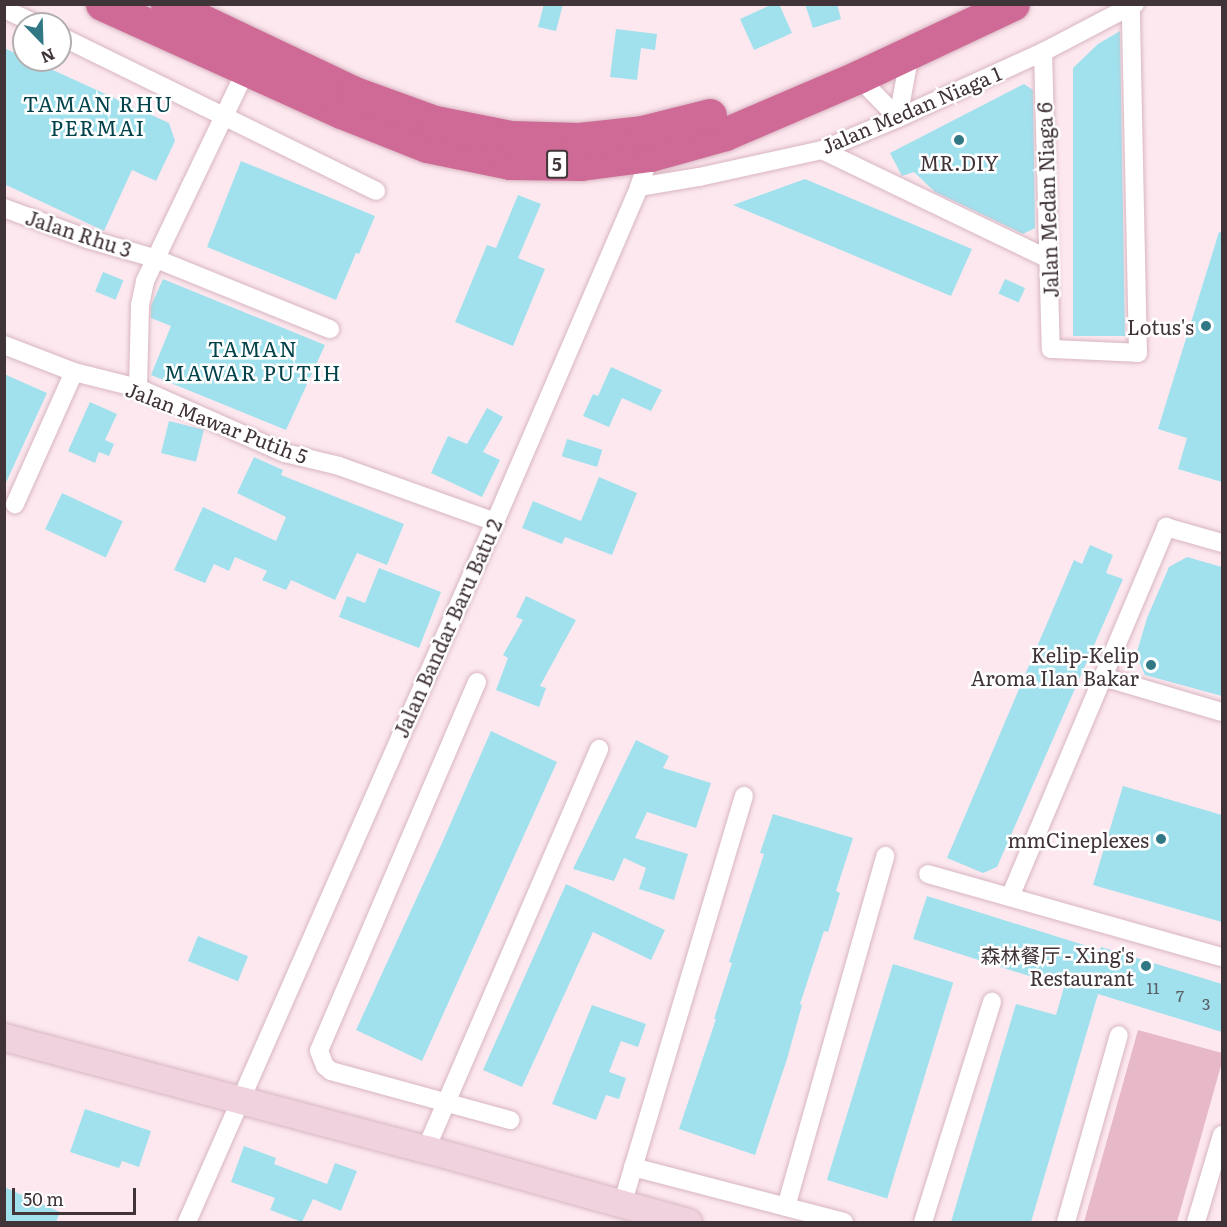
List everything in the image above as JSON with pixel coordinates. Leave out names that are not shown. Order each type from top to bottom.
[{"type":"highway","name":"5","points":[[102,4],[435,122],[512,137],[579,139],[642,132],[718,113],[796,81],[961,4]]},
{"type":"highway","name":"5","points":[[167,4],[252,59],[427,146],[510,162],[581,164],[651,155],[725,134],[858,77],[1013,4]]},
{"type":"street","name":"Jalan Medan Niaga 1","points":[[639,187],[699,177],[822,150],[1042,52],[1133,5]]},
{"type":"street","name":"Jalan Medan Niaga 6","points":[[1042,52],[1051,349],[1138,353],[1133,5]]},
{"type":"street","points":[[72,42],[376,191]]},
{"type":"street","points":[[898,118],[910,53]]},
{"type":"street","points":[[138,388],[140,305],[154,258],[252,59]]},
{"type":"street","points":[[858,77],[898,118]]},
{"type":"street","points":[[822,150],[1048,259]]},
{"type":"street","name":"Jalan Bandar Baru Batu 2","points":[[187,1222],[495,522],[651,155]]},
{"type":"street","name":"Jalan Rhu 3","points":[[4,208],[88,239],[154,258],[330,329]]},
{"type":"street","name":"Jalan Mawar Putih 5","points":[[4,345],[74,372],[138,388],[285,453],[339,466],[495,522]]},
{"type":"street","points":[[15,504],[74,372]]},
{"type":"street","points":[[1010,897],[1166,527],[1222,543]]},
{"type":"street","points":[[1103,677],[1222,712]]},
{"type":"street","points":[[477,682],[319,1051],[325,1066],[331,1071],[510,1120]]},
{"type":"street","points":[[426,1149],[599,749]]},
{"type":"street","points":[[622,1205],[744,796]]},
{"type":"street","points":[[786,1207],[885,856]]},
{"type":"street","points":[[928,874],[1222,957]]},
{"type":"street","points":[[923,1222],[992,1002]]},
{"type":"street","points":[[1066,1222],[1119,1035]]},
{"type":"street","points":[[4,1036],[688,1222]]},
{"type":"street","points":[[1196,1222],[1222,1135]]},
{"type":"street","points":[[633,1167],[844,1222]]},
{"type":"shaded area","points":[[1138,1030],[1222,1053],[1222,1062],[1177,1222],[1084,1222]]},
{"type":"building","points":[[544,4],[563,4],[556,31],[538,27]]},
{"type":"building","points":[[773,4],[779,4],[792,33],[754,50],[740,19]]},
{"type":"building","points":[[805,4],[837,4],[841,19],[813,28]]},
{"type":"building","points":[[616,29],[657,34],[655,50],[641,48],[637,80],[610,77]]},
{"type":"building","points":[[1120,31],[1125,336],[1073,336],[1073,68],[1098,44]]},
{"type":"building","points":[[4,48],[12,52],[12,72],[57,72],[169,123],[175,141],[156,181],[132,170],[104,231],[4,184]]},
{"type":"building","points":[[1024,84],[1033,90],[1035,228],[1023,234],[935,192],[914,172],[902,176],[890,153]]},
{"type":"building","points":[[241,161],[375,216],[336,300],[207,247]]},
{"type":"building","points":[[805,179],[972,249],[951,296],[733,205]]},
{"type":"building","points":[[518,195],[541,204],[518,258],[545,269],[513,346],[455,322],[487,245],[496,248]]},
{"type":"building","name":"Lotus's","points":[[1219,232],[1222,233],[1222,482],[1178,469],[1187,438],[1158,429]]},
{"type":"building","points":[[103,272],[123,280],[116,300],[95,291]]},
{"type":"building","points":[[163,279],[325,345],[286,430],[151,375],[171,326],[151,318],[151,306]]},
{"type":"building","points":[[1005,279],[1025,288],[1019,303],[998,294]]},
{"type":"building","points":[[611,367],[662,390],[651,411],[622,398],[609,427],[583,416],[593,394],[598,396]]},
{"type":"building","points":[[4,374],[47,393],[4,487]]},
{"type":"building","points":[[90,402],[117,414],[105,440],[114,444],[109,456],[99,452],[95,463],[68,451]]},
{"type":"building","points":[[487,408],[503,417],[483,452],[500,460],[482,497],[431,473],[448,436],[467,444]]},
{"type":"building","points":[[169,421],[204,430],[196,462],[161,453]]},
{"type":"building","points":[[567,439],[602,450],[597,467],[562,456]]},
{"type":"building","points":[[254,457],[283,470],[281,475],[404,524],[387,565],[357,553],[335,600],[291,580],[286,590],[262,580],[267,571],[235,557],[229,571],[214,564],[205,583],[174,570],[203,507],[276,541],[286,517],[237,493]]},
{"type":"building","points":[[599,477],[637,493],[612,555],[565,537],[562,544],[522,528],[533,501],[581,521]]},
{"type":"building","points":[[62,493],[123,521],[106,558],[45,529]]},
{"type":"building","points":[[1090,545],[1113,555],[1106,573],[1123,579],[997,867],[983,873],[947,858],[1074,560],[1082,564]]},
{"type":"building","points":[[1187,557],[1222,567],[1222,696],[1145,675],[1136,655],[1147,618],[1169,567]]},
{"type":"building","points":[[379,568],[441,592],[419,648],[339,617],[347,596],[365,603]]},
{"type":"building","points":[[526,596],[576,620],[540,686],[546,688],[539,707],[496,690],[508,658],[503,655],[523,620],[516,617]]},
{"type":"building","points":[[491,731],[557,762],[422,1061],[356,1030]]},
{"type":"building","points":[[636,740],[669,756],[663,768],[711,783],[696,828],[647,812],[635,838],[688,854],[674,900],[639,889],[646,868],[624,858],[614,881],[573,869]]},
{"type":"building","points":[[1123,786],[1222,815],[1222,922],[1093,885]]},
{"type":"building","points":[[773,814],[853,838],[836,891],[840,893],[828,932],[824,931],[800,1004],[802,1005],[787,1059],[755,1155],[679,1129],[716,1019],[714,1019],[732,963],[729,962],[764,854],[760,853]]},
{"type":"building","points":[[566,884],[665,930],[651,960],[593,932],[522,1087],[483,1070]]},
{"type":"building","points":[[927,896],[1100,950],[1101,947],[1222,984],[1222,1032],[1098,994],[1031,1222],[951,1222],[1016,1004],[1056,1015],[1064,987],[913,939]]},
{"type":"building","points":[[198,936],[248,956],[238,981],[188,961]]},
{"type":"building","points":[[893,964],[953,982],[887,1199],[827,1180]]},
{"type":"building","points":[[592,1005],[646,1024],[638,1047],[621,1041],[609,1072],[626,1078],[619,1099],[606,1095],[596,1120],[552,1104]]},
{"type":"building","points":[[85,1109],[151,1131],[139,1167],[122,1161],[119,1168],[70,1152]]},
{"type":"building","points":[[244,1146],[276,1158],[274,1164],[327,1184],[335,1163],[357,1171],[341,1211],[313,1199],[302,1222],[270,1210],[275,1198],[231,1182]]},
{"type":"building","points":[[4,1187],[60,1212],[56,1222],[4,1222]]},
{"type":"place","name":"MR.DIY","points":[[959,140]]},
{"type":"place","name":"Lotus's","points":[[1206,326]]},
{"type":"place","name":"Kelip-Kelip Aroma Ilan Bakar","points":[[1151,665]]},
{"type":"place","name":"mmCineplexes","points":[[1161,839]]},
{"type":"place","name":"森林餐厅 - Xing's Restaurant","points":[[1146,966]]},
{"type":"district","name":"TAMAN RHU PERMAI","points":[[98,115]]},
{"type":"district","name":"TAMAN MAWAR PUTIH","points":[[253,360]]}]
